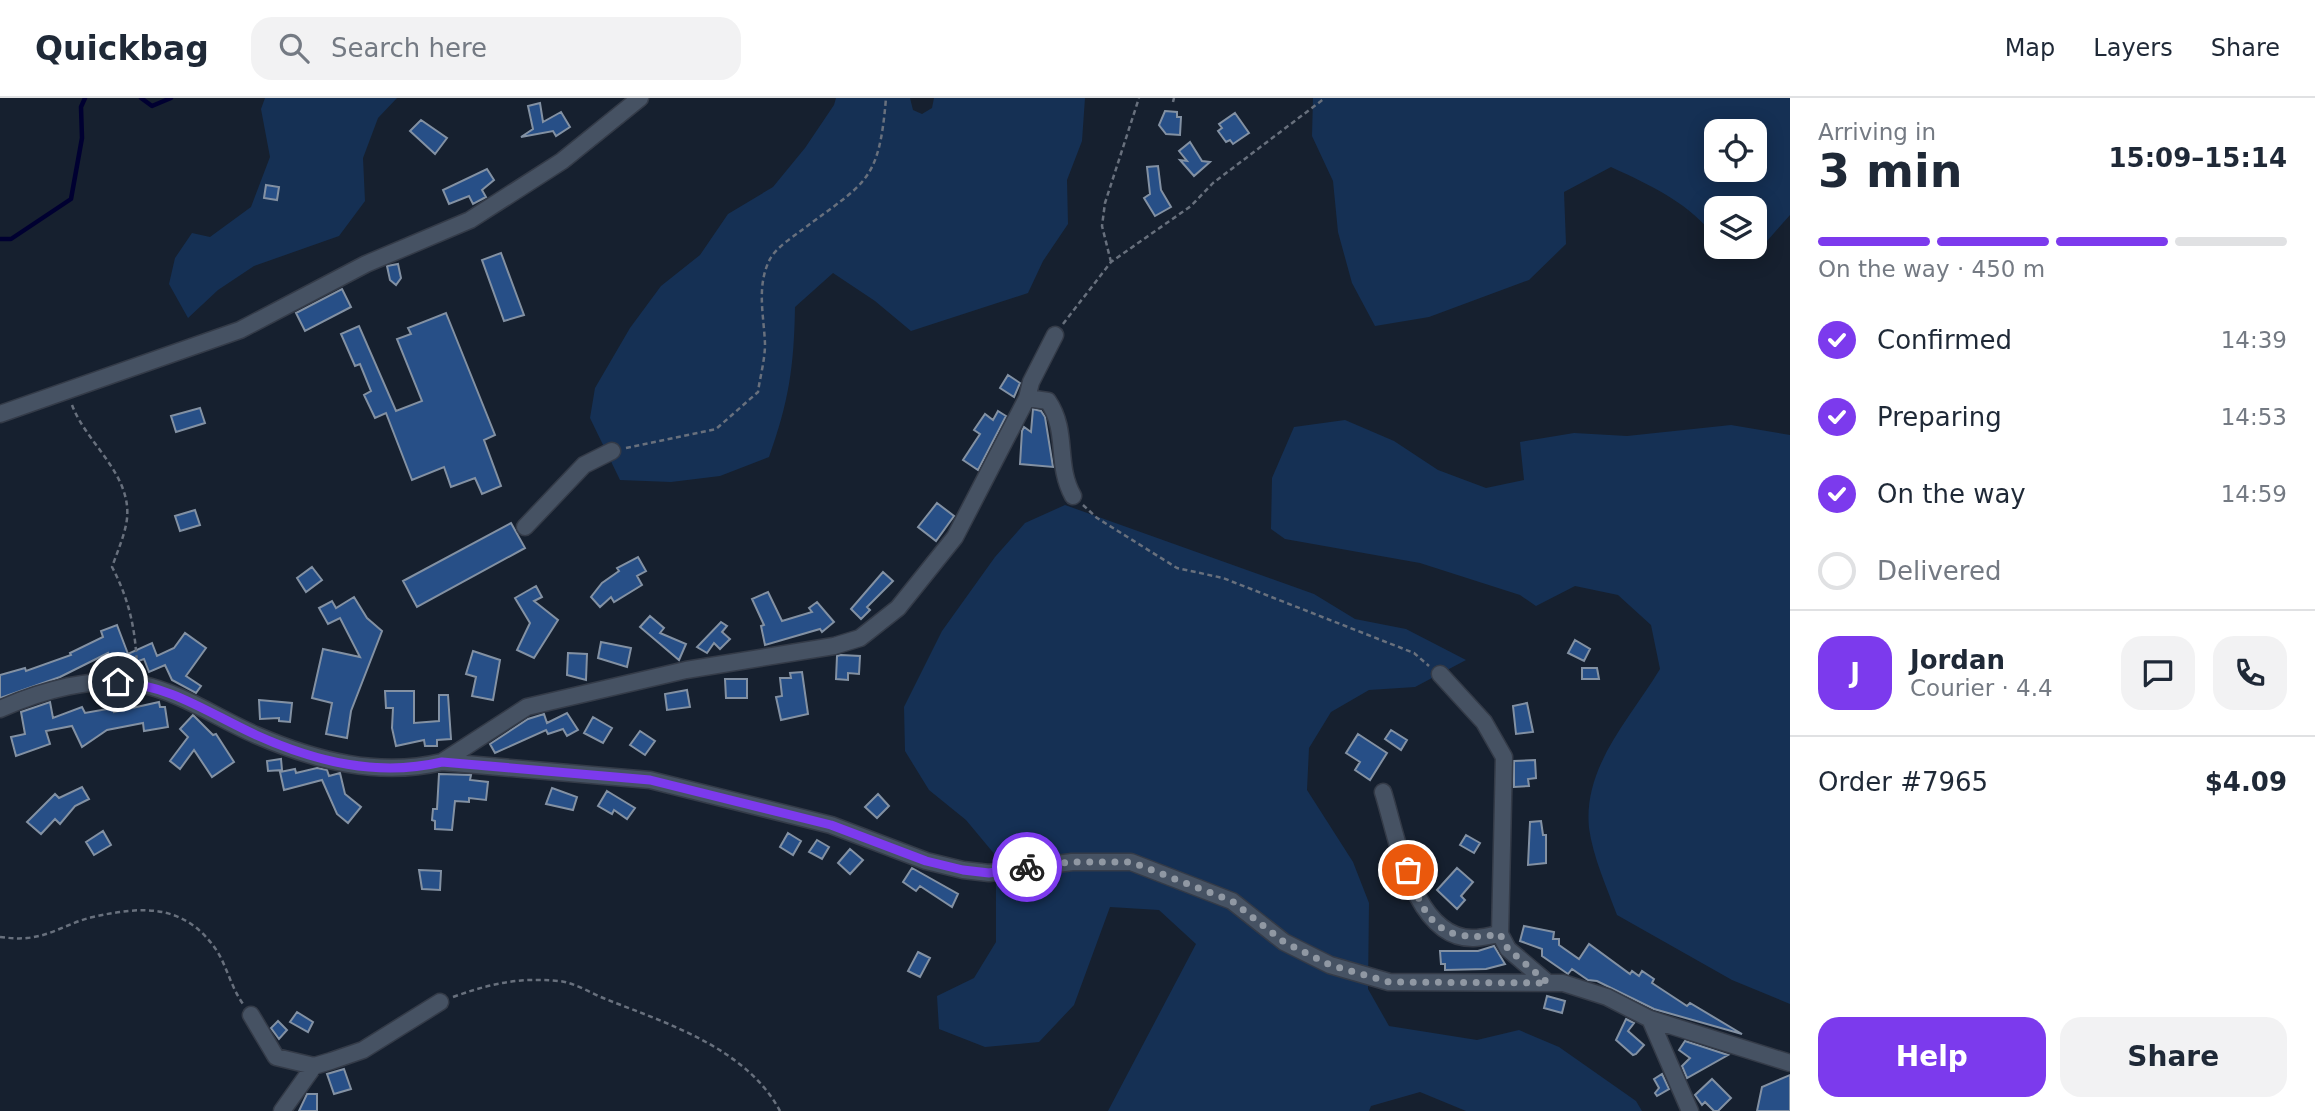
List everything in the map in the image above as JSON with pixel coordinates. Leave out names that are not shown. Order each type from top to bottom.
[{"type":"street","points":[[0,414],[240,330],[366,264],[470,220],[562,161],[640,98]]},
{"type":"street","points":[[442,762],[527,708],[686,670],[834,646],[860,638],[898,608],[955,537],[1027,398],[1031,382],[1055,335]]},
{"type":"street","points":[[1027,398],[1048,401],[1053,407],[1061,432],[1062,470],[1073,496]]},
{"type":"street","points":[[525,527],[584,465],[612,451]]},
{"type":"street","points":[[1440,674],[1484,722],[1504,757],[1500,934],[1508,949],[1548,983]]},
{"type":"street","points":[[0,709],[21,700],[99,681],[137,683],[182,697],[257,736],[347,766],[409,770],[442,762],[650,780],[831,825],[926,861],[963,870],[989,873],[1072,862],[1131,862],[1232,901],[1284,942],[1330,965],[1389,982],[1563,983],[1607,997],[1650,1020],[1790,1063]]},
{"type":"street","points":[[1383,792],[1416,896],[1429,917],[1445,930],[1472,939],[1500,934]]},
{"type":"street","points":[[251,1015],[276,1057],[314,1066],[363,1050],[440,1002]]},
{"type":"street","points":[[1650,1020],[1690,1111]]},
{"type":"street","points":[[282,1111],[314,1066]]},
{"type":"path","points":[[612,451],[716,429],[758,393],[765,346],[761,314],[764,275],[771,257],[847,199],[866,180],[879,153],[886,98]]},
{"type":"path","points":[[1111,262],[1102,226],[1105,203],[1139,98]]},
{"type":"path","points":[[1055,335],[1111,262],[1191,206],[1213,183],[1325,98]]},
{"type":"path","points":[[67,392],[78,419],[113,469],[126,493],[127,523],[112,567],[126,592],[133,622],[137,683]]},
{"type":"path","points":[[1073,496],[1097,518],[1177,568],[1223,578],[1414,653],[1440,674]]},
{"type":"path","points":[[0,937],[27,938],[58,931],[92,917],[151,908],[163,911],[198,932],[216,951],[238,997],[251,1015]]},
{"type":"path","points":[[440,1002],[489,984],[516,979],[562,981],[671,1025],[726,1053],[761,1086],[780,1111]]},
{"type":"shaded area","points":[[265,98],[397,98],[378,118],[363,158],[365,201],[339,236],[254,266],[218,290],[188,318],[169,284],[175,258],[192,233],[210,237],[251,207],[270,157],[261,109]]},
{"type":"shaded area","points":[[836,98],[910,98],[913,110],[922,114],[932,108],[934,98],[1085,98],[1082,141],[1067,180],[1068,224],[1043,261],[1028,293],[911,331],[875,301],[833,273],[795,307],[789,384],[769,457],[720,476],[671,482],[620,480],[590,418],[595,388],[630,328],[661,286],[700,255],[728,214],[773,187],[805,148]]},
{"type":"shaded area","points":[[1313,98],[1790,98],[1790,215],[1767,241],[1767,196],[1704,196],[1704,224],[1669,197],[1611,167],[1564,192],[1566,244],[1529,280],[1429,317],[1375,326],[1352,283],[1338,232],[1333,181],[1312,136]]},
{"type":"shaded area","points":[[1345,420],[1394,441],[1438,470],[1486,488],[1524,480],[1520,442],[1574,433],[1627,436],[1731,425],[1790,435],[1790,1004],[1732,980],[1617,915],[1601,872],[1589,828],[1593,784],[1611,744],[1660,669],[1651,625],[1618,595],[1575,586],[1536,606],[1520,595],[1420,563],[1285,539],[1271,529],[1272,478],[1294,427]]},
{"type":"shaded area","points":[[1065,505],[1314,594],[1355,619],[1406,629],[1466,660],[1415,687],[1369,690],[1331,712],[1309,748],[1307,790],[1353,862],[1369,903],[1368,989],[1389,1026],[1477,1040],[1519,1030],[1559,1047],[1636,1101],[1642,1111],[1466,1111],[1420,1092],[1371,1106],[1369,1111],[1108,1111],[1196,944],[1159,910],[1110,907],[1074,1005],[1039,1042],[985,1047],[939,1029],[937,996],[974,978],[996,942],[996,856],[966,820],[929,790],[905,751],[904,707],[942,631],[995,557],[1025,523]]},
{"type":"building","points":[[540,103],[543,122],[561,112],[570,127],[556,136],[553,131],[521,137],[533,129],[528,106]]},
{"type":"building","points":[[1165,111],[1177,112],[1177,117],[1181,117],[1180,135],[1166,134],[1159,125]]},
{"type":"building","points":[[1235,113],[1249,133],[1233,144],[1230,140],[1226,142],[1218,131],[1222,128],[1219,124]]},
{"type":"building","points":[[421,120],[447,138],[435,154],[410,131]]},
{"type":"building","points":[[1190,142],[1202,161],[1210,162],[1194,176],[1180,160],[1187,161],[1179,151]]},
{"type":"building","points":[[1158,166],[1161,190],[1171,207],[1155,216],[1144,198],[1150,194],[1147,167]]},
{"type":"building","points":[[487,169],[494,180],[482,190],[486,197],[473,204],[469,196],[449,204],[443,190]]},
{"type":"building","points":[[266,185],[279,187],[277,200],[264,198]]},
{"type":"building","points":[[501,253],[524,315],[504,321],[482,260]]},
{"type":"building","points":[[398,264],[401,278],[396,285],[390,280],[387,266]]},
{"type":"building","points":[[342,289],[351,307],[305,331],[296,313]]},
{"type":"building","points":[[446,313],[495,435],[484,440],[501,486],[482,494],[475,478],[451,487],[444,467],[412,480],[386,413],[375,418],[364,395],[371,391],[360,364],[355,366],[341,334],[359,326],[396,411],[422,401],[397,339],[411,334],[408,328]]},
{"type":"building","points":[[1008,375],[1020,383],[1014,397],[1000,388]]},
{"type":"building","points":[[200,408],[205,423],[176,432],[171,416]]},
{"type":"building","points":[[1033,409],[1041,411],[1045,417],[1053,467],[1020,464],[1022,431],[1024,427],[1031,432]]},
{"type":"building","points":[[998,411],[1006,416],[978,470],[963,460],[980,434],[974,430],[985,414],[993,420]]},
{"type":"building","points":[[937,503],[954,516],[936,541],[918,527]]},
{"type":"building","points":[[195,510],[200,525],[180,531],[175,516]]},
{"type":"building","points":[[511,523],[525,548],[417,607],[403,581]]},
{"type":"building","points":[[638,557],[646,571],[637,576],[642,585],[614,602],[611,597],[600,607],[591,597],[602,583],[619,571],[617,568]]},
{"type":"building","points":[[312,567],[322,580],[306,592],[297,578]]},
{"type":"building","points":[[883,572],[893,581],[867,607],[870,610],[861,619],[851,609]]},
{"type":"building","points":[[536,586],[542,597],[534,601],[558,620],[534,658],[517,650],[530,623],[515,598]]},
{"type":"building","points":[[768,592],[782,621],[812,612],[809,608],[817,602],[834,622],[822,632],[820,629],[765,645],[761,626],[764,625],[752,599]]},
{"type":"building","points":[[354,597],[367,618],[382,631],[351,711],[347,738],[326,734],[332,703],[312,698],[323,649],[360,657],[340,618],[328,624],[319,608],[332,601],[336,608]]},
{"type":"building","points":[[650,616],[664,628],[660,633],[686,644],[679,660],[640,627]]},
{"type":"building","points":[[721,622],[727,626],[722,632],[730,639],[720,649],[714,643],[707,653],[697,647]]},
{"type":"building","points":[[117,625],[128,654],[152,643],[157,656],[174,648],[185,633],[206,648],[186,676],[201,686],[196,693],[172,680],[165,665],[149,672],[144,659],[113,670],[108,653],[60,677],[0,698],[0,675],[25,668],[26,671],[71,655],[70,653],[103,637],[101,631]]},
{"type":"building","points":[[1575,640],[1590,649],[1584,661],[1568,653]]},
{"type":"building","points":[[601,642],[631,648],[627,667],[598,658]]},
{"type":"building","points":[[473,651],[500,660],[493,700],[472,696],[476,677],[466,674]]},
{"type":"building","points":[[568,653],[587,654],[586,680],[567,675]]},
{"type":"building","points":[[837,656],[860,656],[859,674],[848,673],[848,680],[836,679]]},
{"type":"building","points":[[1582,668],[1597,668],[1599,679],[1582,679]]},
{"type":"building","points":[[802,672],[808,714],[781,720],[776,697],[782,696],[780,678],[791,678],[790,673]]},
{"type":"building","points":[[725,679],[747,679],[747,698],[726,698]]},
{"type":"building","points":[[687,690],[690,707],[667,710],[665,694]]},
{"type":"building","points":[[385,691],[414,691],[414,723],[439,721],[439,695],[448,695],[451,739],[437,740],[437,746],[425,746],[424,740],[396,746],[392,728],[393,708],[386,708]]},
{"type":"building","points":[[259,700],[292,703],[290,722],[279,721],[279,718],[260,719]]},
{"type":"building","points":[[50,702],[53,718],[82,707],[85,713],[113,708],[114,712],[159,702],[160,707],[165,707],[168,727],[144,731],[143,723],[107,730],[82,747],[72,726],[46,731],[50,744],[16,756],[11,737],[25,734],[21,712]]},
{"type":"building","points":[[1527,703],[1533,732],[1516,734],[1513,706]]},
{"type":"building","points":[[567,713],[578,730],[567,736],[563,729],[548,734],[546,730],[495,753],[490,744],[528,719],[544,714],[547,723]]},
{"type":"building","points":[[193,715],[213,735],[216,734],[234,762],[212,777],[194,750],[180,769],[170,761],[188,737],[180,729]]},
{"type":"building","points":[[593,717],[612,728],[603,743],[584,733]]},
{"type":"building","points":[[1391,730],[1407,740],[1401,750],[1385,739]]},
{"type":"building","points":[[640,731],[655,741],[645,755],[630,745]]},
{"type":"building","points":[[1358,734],[1387,753],[1370,780],[1355,770],[1360,762],[1346,753]]},
{"type":"building","points":[[281,759],[282,770],[268,771],[267,761]]},
{"type":"building","points":[[1535,760],[1536,778],[1528,779],[1529,786],[1514,787],[1514,761]]},
{"type":"building","points":[[317,768],[327,770],[329,776],[340,773],[345,794],[361,807],[348,823],[337,814],[322,780],[284,790],[280,772],[295,769],[296,773]]},
{"type":"building","points":[[439,774],[471,775],[470,780],[488,782],[486,800],[469,798],[469,802],[455,801],[452,830],[435,829],[435,821],[432,820],[433,809],[437,809]]},
{"type":"building","points":[[82,787],[89,799],[75,806],[60,824],[55,819],[41,834],[27,822],[55,794],[59,798]]},
{"type":"building","points":[[552,788],[577,797],[573,810],[546,804]]},
{"type":"building","points":[[607,791],[635,808],[627,819],[614,810],[612,814],[598,806]]},
{"type":"building","points":[[878,794],[889,806],[877,818],[865,807]]},
{"type":"building","points":[[1541,821],[1543,835],[1546,835],[1546,863],[1528,865],[1530,822]]},
{"type":"building","points":[[103,831],[111,845],[94,855],[86,842]]},
{"type":"building","points":[[788,833],[801,841],[793,855],[780,847]]},
{"type":"building","points":[[1466,835],[1480,843],[1474,853],[1460,845]]},
{"type":"building","points":[[817,840],[829,847],[822,859],[809,852]]},
{"type":"building","points":[[850,849],[863,860],[850,874],[838,863]]},
{"type":"building","points":[[912,868],[958,894],[952,907],[920,886],[916,891],[903,882]]},
{"type":"building","points":[[1457,868],[1473,882],[1461,896],[1465,900],[1457,909],[1437,890]]},
{"type":"building","points":[[419,870],[441,871],[440,890],[422,889]]},
{"type":"building","points":[[1524,926],[1554,932],[1553,939],[1559,939],[1559,945],[1579,959],[1589,944],[1630,974],[1632,971],[1639,976],[1642,971],[1654,979],[1652,983],[1687,1006],[1690,1003],[1742,1034],[1654,1009],[1597,981],[1588,980],[1572,969],[1568,974],[1542,956],[1542,949],[1520,941]]},
{"type":"building","points":[[1494,946],[1505,964],[1486,969],[1445,970],[1445,964],[1441,964],[1440,951],[1478,951]]},
{"type":"building","points":[[918,952],[930,958],[920,977],[908,971]]},
{"type":"building","points":[[1547,996],[1565,1001],[1562,1013],[1544,1008]]},
{"type":"building","points":[[297,1012],[313,1022],[308,1032],[290,1022]]},
{"type":"building","points":[[1626,1019],[1634,1023],[1628,1031],[1644,1045],[1633,1055],[1616,1040]]},
{"type":"building","points":[[278,1021],[287,1030],[279,1039],[271,1028]]},
{"type":"building","points":[[1685,1041],[1728,1055],[1687,1078],[1682,1066],[1690,1058],[1679,1050]]},
{"type":"building","points":[[344,1069],[351,1089],[334,1094],[327,1074]]},
{"type":"building","points":[[1662,1074],[1669,1089],[1657,1096],[1655,1093],[1659,1088],[1654,1079]]},
{"type":"building","points":[[1790,1075],[1790,1111],[1757,1111],[1762,1087]]},
{"type":"building","points":[[1712,1079],[1731,1098],[1718,1111],[1714,1111],[1705,1102],[1702,1105],[1695,1095]]},
{"type":"building","points":[[307,1094],[317,1094],[317,1111],[299,1111]]},
{"type":"waterway","points":[[0,239],[11,239],[71,199],[82,138],[81,107],[85,98]]},
{"type":"waterway","points":[[141,98],[152,106],[171,98]]},
{"type":"way so far","points":[[1027,867],[1072,862],[1131,862],[1232,901],[1284,942],[1330,965],[1389,982],[1548,983],[1508,949],[1500,934],[1472,939],[1445,930],[1429,917],[1416,896],[1408,870]]},
{"type":"route","points":[[118,682],[137,683],[182,697],[257,736],[347,766],[409,770],[442,762],[539,768],[650,780],[831,825],[926,861],[963,870],[989,873],[1027,867]]}]
